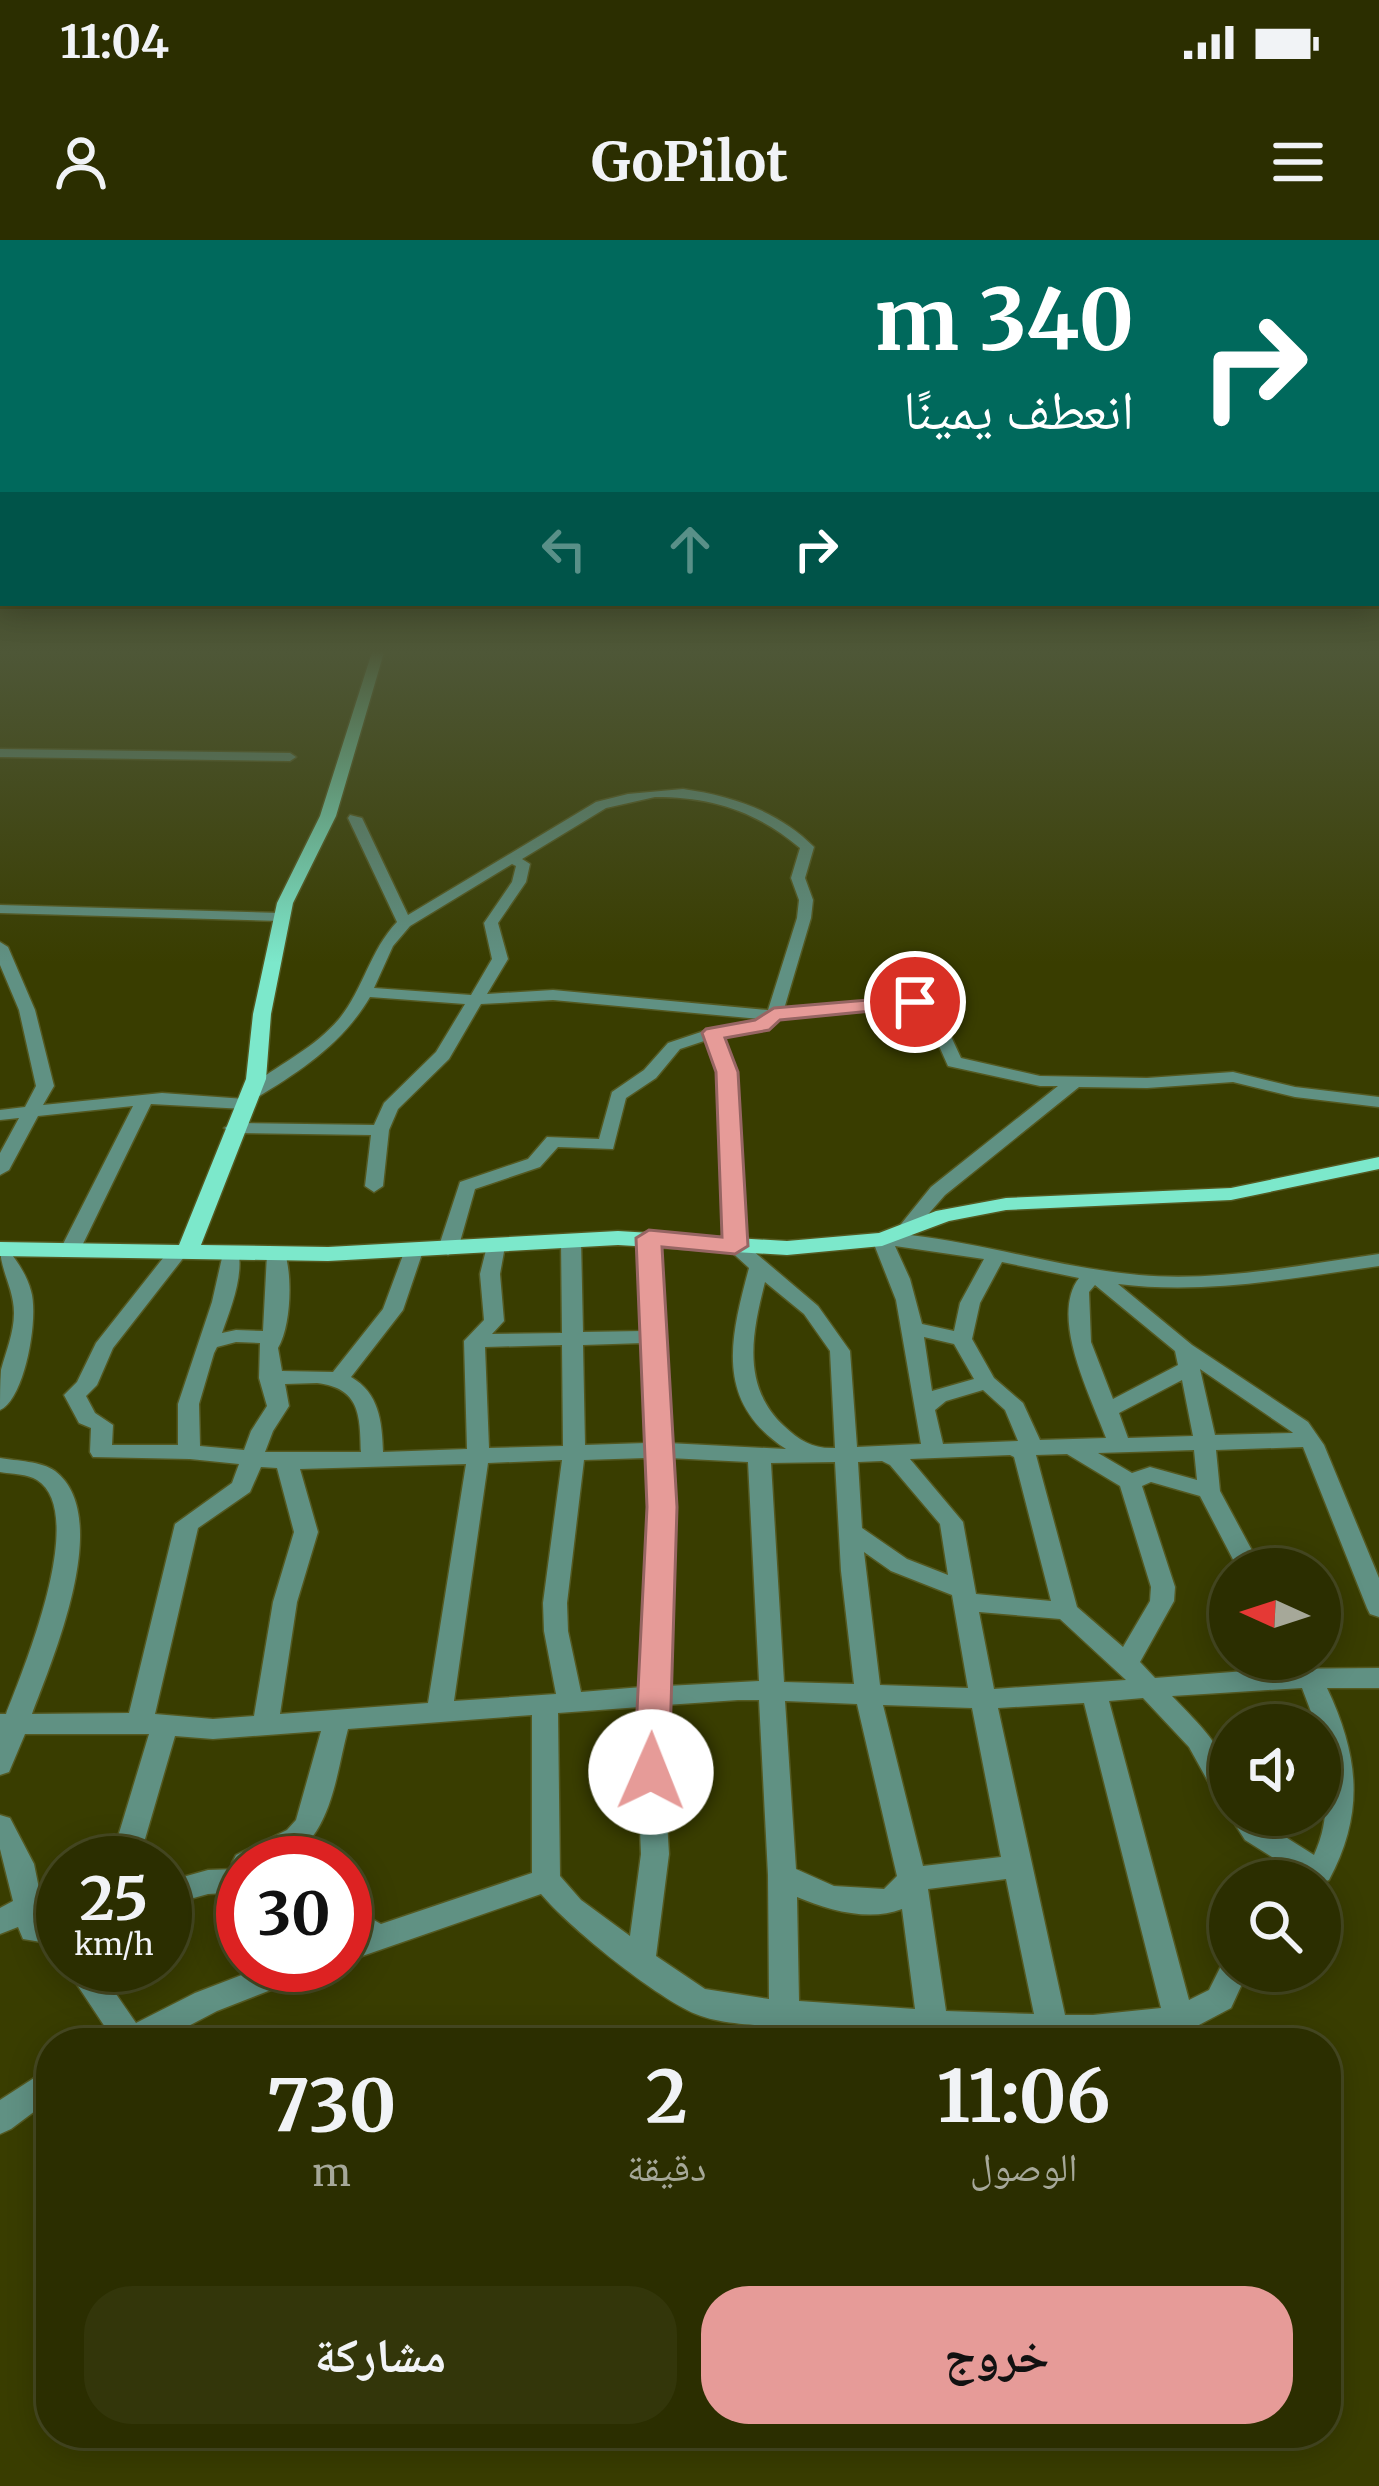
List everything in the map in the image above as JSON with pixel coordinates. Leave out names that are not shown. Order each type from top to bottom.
[{"type":"main road","points":[[183,1252],[256,1079],[262,1014],[281,917],[328,815],[347,754]]},
{"type":"main road","points":[[0,1251],[277,1254],[649,1238],[787,1248],[892,1236],[964,1210],[1231,1194],[1379,1162]]},
{"type":"street","points":[[59,754],[290,757]]},
{"type":"street","points":[[0,1115],[184,1098],[247,1099],[304,1061],[364,992],[393,933],[405,923],[601,805],[622,797],[681,790],[763,812],[807,847],[798,878],[806,900],[804,918],[774,1015],[762,1025],[674,1046],[650,1074],[619,1096],[607,1145],[553,1141],[534,1163],[467,1186],[448,1249]]},
{"type":"street","points":[[355,818],[405,923]]},
{"type":"street","points":[[374,1186],[380,1130],[390,1107],[443,1055],[500,959],[491,923],[508,891],[519,882],[523,864],[513,860]]},
{"type":"street","points":[[0,909],[281,917]]},
{"type":"street","points":[[0,947],[27,1010],[44,1077],[42,1095],[0,1170]]},
{"type":"street","points":[[364,992],[475,1000],[553,995],[774,1015],[915,1002],[930,1006],[954,1062],[1003,1076],[1147,1084],[1233,1078],[1295,1092],[1379,1102]]},
{"type":"street","points":[[713,1033],[727,1072],[735,1246],[811,1310],[840,1351],[851,1532],[868,1695],[911,1879],[933,2028]]},
{"type":"street","points":[[892,1236],[967,1165],[1074,1082]]},
{"type":"street","points":[[70,1250],[144,1101]]},
{"type":"street","points":[[233,1128],[380,1130]]},
{"type":"street","points":[[892,1236],[1094,1274],[1176,1283],[1379,1260]]},
{"type":"street","points":[[892,1236],[932,1450]]},
{"type":"street","points":[[641,1961],[655,1854],[650,1756],[662,1573],[649,1238]]},
{"type":"street","points":[[571,1240],[574,1454],[556,1603],[558,1706],[546,1880],[572,1909],[698,2001],[783,2028],[782,1875],[760,1458]]},
{"type":"street","points":[[440,1709],[478,1458],[474,1341],[494,1321],[490,1274],[495,1246]]},
{"type":"street","points":[[0,1251],[18,1273],[25,1317],[20,1348],[0,1403]]},
{"type":"street","points":[[341,1376],[400,1298],[413,1251]]},
{"type":"street","points":[[183,1252],[103,1347],[86,1385],[75,1395],[87,1418],[102,1424],[101,1451],[286,1462],[658,1450],[760,1458],[1067,1444],[1309,1440]]},
{"type":"street","points":[[190,1453],[186,1439],[193,1391],[228,1291],[231,1253]]},
{"type":"street","points":[[129,1836],[187,1524],[242,1487],[278,1406],[268,1348],[274,1337],[272,1318],[280,1289],[277,1254]]},
{"type":"street","points":[[996,1256],[970,1303],[962,1339],[986,1382],[1006,1393],[1018,1409],[1022,1447],[1066,1612]]},
{"type":"street","points":[[759,1267],[746,1319],[747,1394],[772,1432],[812,1456]]},
{"type":"street","points":[[1094,1274],[1187,1359],[1300,1427],[1379,1608]]},
{"type":"street","points":[[1094,1274],[1079,1292],[1082,1342],[1119,1443]]},
{"type":"street","points":[[912,1328],[962,1339]]},
{"type":"street","points":[[207,1343],[236,1336],[274,1337]]},
{"type":"street","points":[[474,1341],[654,1337]]},
{"type":"street","points":[[1108,1410],[1187,1359]]},
{"type":"street","points":[[1187,1359],[1209,1491],[1239,1548]]},
{"type":"street","points":[[270,1378],[341,1376],[365,1399],[371,1414],[372,1458]]},
{"type":"street","points":[[924,1408],[938,1396],[986,1382]]},
{"type":"street","points":[[1067,1444],[1130,1483],[1163,1588],[1162,1601],[1126,1664]]},
{"type":"street","points":[[884,1452],[898,1460],[951,1522],[1052,2028]]},
{"type":"street","points":[[265,1726],[285,1602],[306,1532],[286,1462]]},
{"type":"street","points":[[0,1465],[47,1475],[68,1501],[70,1533],[64,1576],[6,1724],[0,1765]]},
{"type":"street","points":[[1130,1483],[1150,1474],[1209,1491]]},
{"type":"street","points":[[851,1532],[899,1565],[964,1596],[1066,1612],[1126,1664],[1198,1740],[1209,1759]]},
{"type":"street","points":[[1341,1676],[1379,1678]]},
{"type":"street","points":[[6,1724],[265,1726],[654,1696],[769,1691],[983,1698],[1218,1680]]},
{"type":"street","points":[[1303,1680],[1345,1794],[1327,1860]]},
{"type":"street","points":[[1094,1692],[1161,1960],[1184,2028]]},
{"type":"street","points":[[300,1836],[308,1825],[337,1720]]},
{"type":"street","points":[[0,1826],[15,1843],[28,1875],[28,1906],[36,1930]]},
{"type":"street","points":[[1261,1836],[1300,1860]]},
{"type":"street","points":[[782,1875],[806,1892],[857,1904],[891,1900],[911,1879],[1020,1866]]},
{"type":"street","points":[[192,1886],[216,1878]]},
{"type":"street","points":[[372,1938],[546,1880]]},
{"type":"street","points":[[208,1882],[216,1882]]},
{"type":"street","points":[[0,1922],[28,1906]]},
{"type":"street","points":[[372,1934],[376,1937]]},
{"type":"street","points":[[97,1992],[120,2028]]},
{"type":"street","points":[[156,2028],[232,1992]]},
{"type":"street","points":[[1188,2028],[1223,1992]]},
{"type":"street","points":[[0,2119],[36,2092]]},
{"type":"route","points":[[651,1772],[662,1507],[649,1238],[735,1246],[727,1072],[713,1033],[762,1025],[774,1015],[915,1002]]}]
